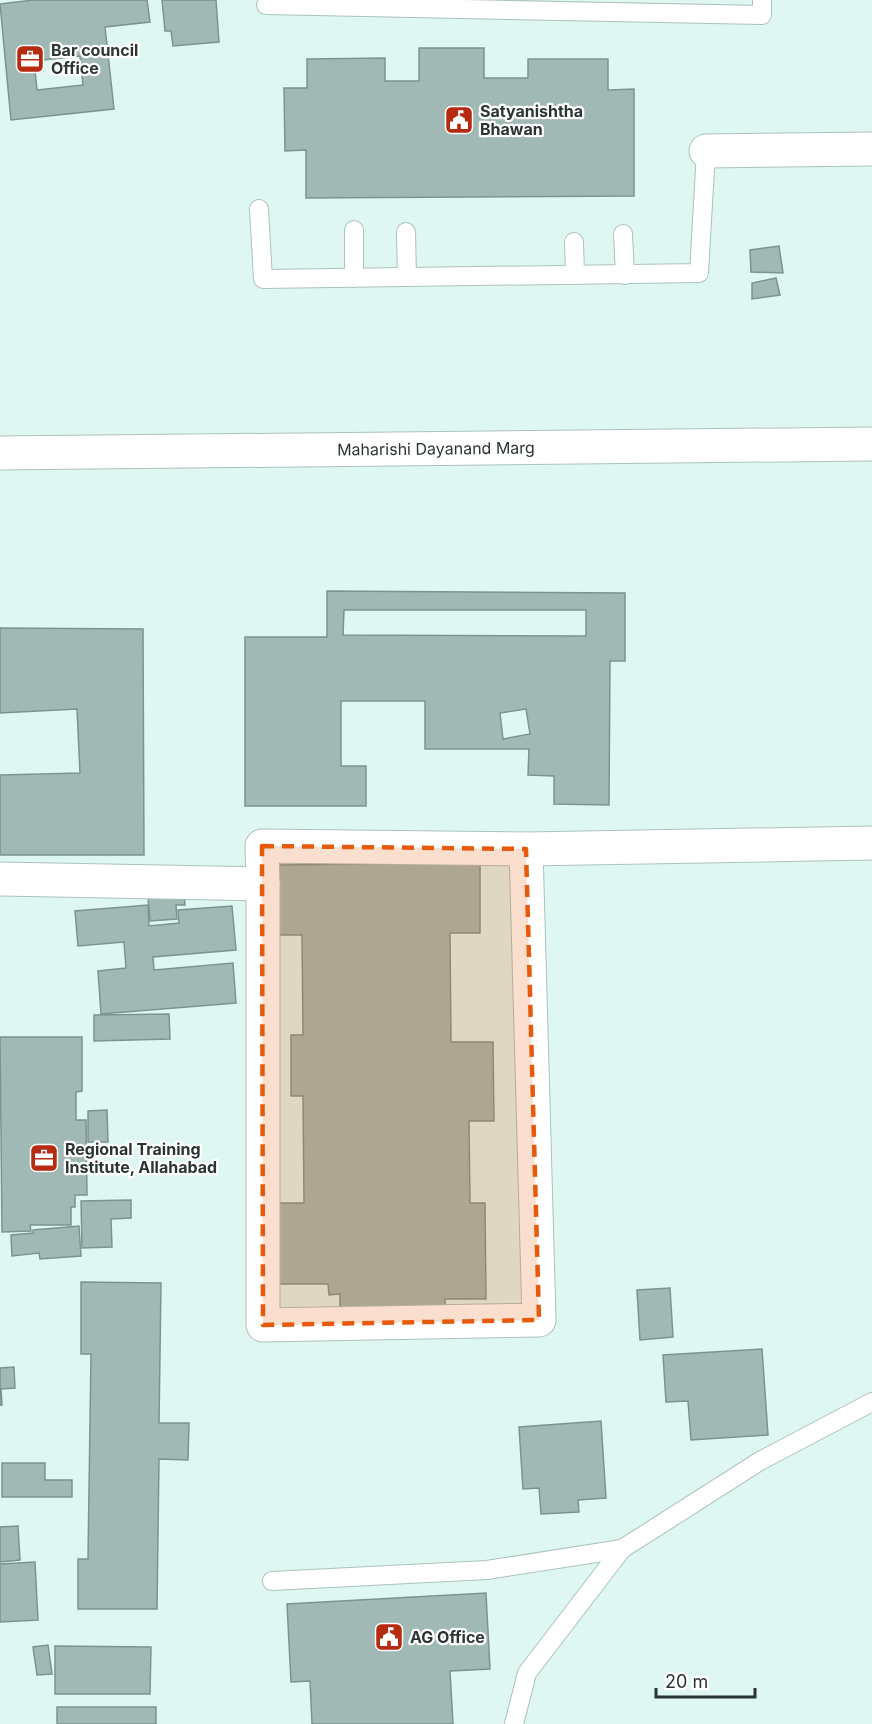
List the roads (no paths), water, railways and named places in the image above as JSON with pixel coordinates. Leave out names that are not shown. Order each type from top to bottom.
[{"type":"street","points":[[706,151],[872,149]]},
{"type":"street","name":"Maharishi Dayanand Marg","points":[[0,453],[872,444]]},
{"type":"street","points":[[526,849],[539,1320],[263,1325],[263,884],[261,846],[526,849],[872,843]]},
{"type":"street","points":[[0,879],[263,884]]},
{"type":"lane","points":[[266,5],[762,15],[762,0]]},
{"type":"lane","points":[[259,209],[263,279],[699,273],[706,151]]},
{"type":"lane","points":[[354,230],[354,278]]},
{"type":"lane","points":[[406,232],[407,277]]},
{"type":"lane","points":[[623,234],[625,274]]},
{"type":"lane","points":[[574,242],[575,275]]},
{"type":"lane","points":[[514,1724],[527,1673],[622,1549],[760,1461],[872,1402]]},
{"type":"lane","points":[[272,1581],[487,1570],[622,1549]]},
{"type":"place","name":"Bar council Office","points":[[30,59]]},
{"type":"place","name":"Satyanishtha Bhawan","points":[[459,120]]},
{"type":"place","name":"Regional Training Institute, Allahabad","points":[[44,1158]]},
{"type":"place","name":"AG Office","points":[[389,1637]]}]
